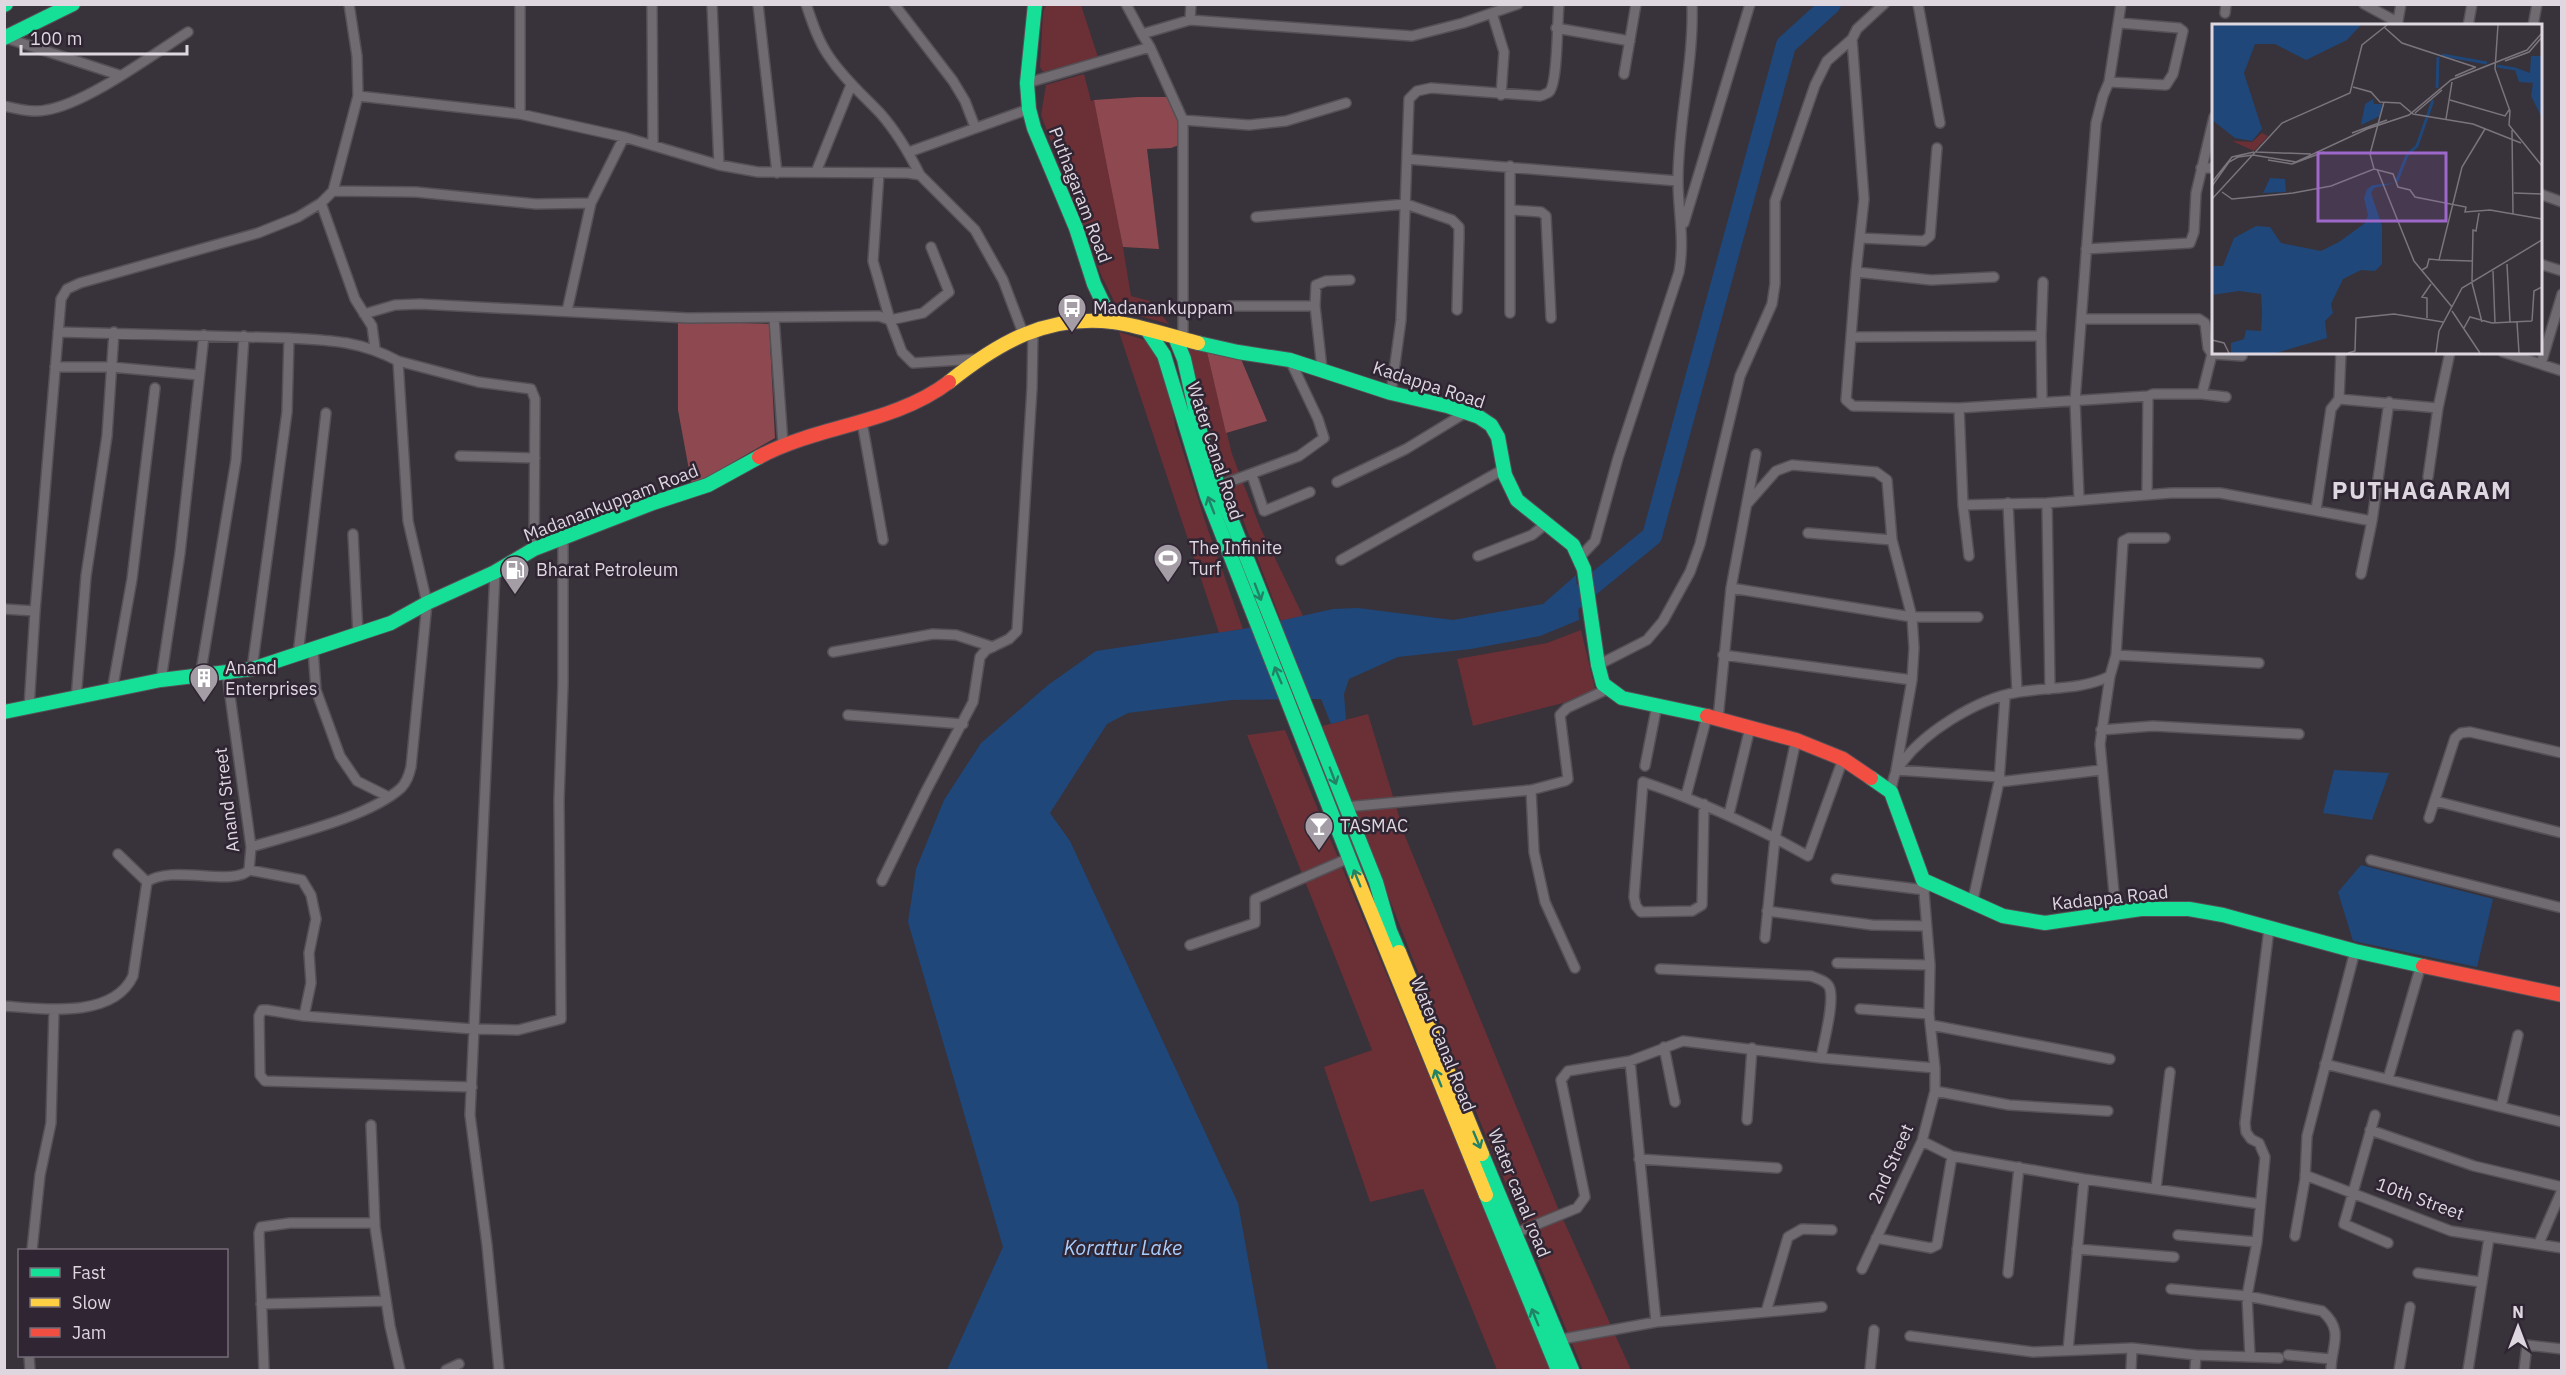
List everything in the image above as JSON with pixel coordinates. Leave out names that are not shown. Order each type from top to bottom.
[{"type":"main road","points":[[5,38],[73,4]]},
{"type":"main road","name":"Puthagaram Road","points":[[1035,4],[1027,82],[1029,109],[1034,128],[1080,238],[1094,284],[1112,322]]},
{"type":"main road","points":[[1112,322],[1179,338]]},
{"type":"main road","name":"Madanankuppam Road","points":[[4,712],[161,680],[227,674],[252,669],[358,635],[392,623],[427,603],[495,572],[534,549],[653,503],[708,485],[783,444],[862,422],[933,394],[978,359],[1028,332],[1058,323],[1112,322]]},
{"type":"main road","name":"Water Canal Road","points":[[1148,331],[1164,356],[1173,380],[1188,439],[1207,496],[1261,616]]},
{"type":"main road","name":"Kadappa Road","points":[[1179,338],[1290,360],[1391,393],[1479,417],[1491,425],[1498,437],[1510,489],[1517,500],[1573,545],[1582,563]]},
{"type":"main road","name":"Water Canal Road","points":[[1179,338],[1201,435],[1261,616]]},
{"type":"main road","points":[[1582,563],[1598,665],[1603,684],[1608,689],[1622,698],[1713,718],[1796,740],[1843,759],[1891,792],[1924,885]]},
{"type":"main road","points":[[1261,616],[1306,725]]},
{"type":"main road","name":"Water Canal Road","points":[[1306,725],[1349,858],[1510,1236],[1552,1341],[1558,1371]]},
{"type":"main road","name":"Water canal road","points":[[1306,725],[1345,807],[1376,882],[1390,931],[1510,1236]]},
{"type":"main road","name":"Kadappa Road","points":[[1924,885],[2003,916],[2045,923],[2141,909],[2189,909],[2223,915],[2269,930],[2355,951],[2562,995]]},
{"type":"main road","points":[[1552,1341],[1572,1371]]},
{"type":"street","points":[[29,708],[61,299],[67,289],[80,283],[258,233],[298,217],[321,203],[333,191],[358,96],[357,56],[349,4]]},
{"type":"street","points":[[520,4],[520,114]]},
{"type":"street","points":[[652,4],[653,146]]},
{"type":"street","points":[[712,4],[719,165]]},
{"type":"street","points":[[758,4],[777,173]]},
{"type":"street","points":[[806,4],[813,26],[828,55],[851,85],[881,114],[909,152],[920,175],[975,230],[1028,332],[1032,388],[1019,622],[1014,635],[980,657],[976,692],[963,724],[926,791],[882,881]]},
{"type":"street","points":[[894,4],[953,81],[965,101],[975,127]]},
{"type":"street","points":[[1126,4],[1150,47],[1183,120],[1179,338]]},
{"type":"street","points":[[1190,20],[1191,4]]},
{"type":"street","points":[[1142,34],[1190,20],[1412,36],[1463,23],[1518,4]]},
{"type":"street","points":[[1391,393],[1401,320],[1409,99],[1417,91],[1431,88],[1501,95],[1540,96],[1549,93],[1553,87],[1557,65],[1556,28],[1559,4]]},
{"type":"street","points":[[1624,74],[1636,4]]},
{"type":"street","points":[[1582,563],[1595,541],[1618,458],[1679,272],[1683,228],[1678,181],[1681,131],[1693,34],[1692,4]]},
{"type":"street","points":[[1683,228],[1750,4]]},
{"type":"street","points":[[1598,665],[1647,640],[1663,621],[1690,572],[1700,544],[1740,376],[1772,304],[1775,284],[1775,201],[1815,85],[1827,61],[1852,39],[1857,29],[1884,4]]},
{"type":"street","points":[[1918,4],[1940,123]]},
{"type":"street","points":[[2079,499],[2075,401],[2096,123],[2109,82],[2120,23],[2121,4]]},
{"type":"street","points":[[2364,4],[2397,24],[2401,4]]},
{"type":"street","points":[[2468,24],[2472,4]]},
{"type":"street","points":[[2533,24],[2537,4]]},
{"type":"street","points":[[1492,13],[1504,52],[1501,95]]},
{"type":"street","points":[[2109,82],[2166,85],[2173,74],[2183,31],[2179,28],[2120,23]]},
{"type":"street","points":[[1556,28],[1630,41]]},
{"type":"street","points":[[4,106],[43,111],[61,107],[84,97],[188,32]]},
{"type":"street","points":[[5,38],[119,75]]},
{"type":"street","points":[[1852,39],[1864,199],[1845,395],[1848,405],[1959,408],[2153,394],[2202,394],[2226,397]]},
{"type":"street","points":[[1027,82],[1150,47]]},
{"type":"street","points":[[816,172],[851,85]]},
{"type":"street","points":[[358,96],[520,114],[624,137],[719,165],[777,173],[908,173],[920,175]]},
{"type":"street","points":[[1183,120],[1249,124],[1286,121],[1346,103]]},
{"type":"street","points":[[909,152],[1029,109]]},
{"type":"street","points":[[2086,249],[2190,243],[2194,232],[2196,193],[2212,125]]},
{"type":"street","points":[[567,311],[591,204],[624,137]]},
{"type":"street","points":[[1860,238],[1924,241],[1930,236],[1937,148]]},
{"type":"street","points":[[1407,159],[1678,181]]},
{"type":"street","points":[[1510,166],[1512,210],[1510,313]]},
{"type":"street","points":[[2201,168],[2212,168]]},
{"type":"street","points":[[879,173],[873,261],[902,352],[913,363],[978,359]]},
{"type":"street","points":[[333,191],[416,192],[536,204],[591,204]]},
{"type":"street","points":[[2542,194],[2562,202]]},
{"type":"street","points":[[321,203],[355,299],[372,326],[375,348]]},
{"type":"street","points":[[1256,217],[1406,204],[1452,220],[1458,227],[1457,310]]},
{"type":"street","points":[[1512,210],[1541,212],[1546,216],[1551,318]]},
{"type":"street","points":[[364,314],[395,305],[420,304],[688,318],[879,316],[890,320],[923,313],[949,292],[931,247]]},
{"type":"street","points":[[2542,264],[2562,271]]},
{"type":"street","points":[[1856,272],[1930,280],[1994,277]]},
{"type":"street","points":[[1322,369],[1316,285],[1319,282],[1350,280]]},
{"type":"street","points":[[2043,282],[2041,336],[2043,402]]},
{"type":"street","points":[[2541,364],[2562,294]]},
{"type":"street","points":[[1230,306],[1316,306]]},
{"type":"street","points":[[774,318],[783,444]]},
{"type":"street","points":[[2082,319],[2199,319],[2205,323],[2208,348],[2212,354],[2202,394]]},
{"type":"street","points":[[58,332],[334,340],[375,348],[398,361],[478,382],[531,388],[535,399],[534,549]]},
{"type":"street","points":[[76,699],[86,576],[106,436],[114,332]]},
{"type":"street","points":[[161,680],[181,542],[204,335]]},
{"type":"street","points":[[200,677],[236,460],[244,336]]},
{"type":"street","points":[[1852,338],[2041,336]]},
{"type":"street","points":[[252,669],[287,412],[289,338]]},
{"type":"street","points":[[2212,354],[2242,356]]},
{"type":"street","points":[[2316,510],[2331,409],[2339,399],[2341,354]]},
{"type":"street","points":[[2428,477],[2438,408],[2450,354]]},
{"type":"street","points":[[2509,354],[2562,371]]},
{"type":"street","points":[[1218,486],[1299,456],[1324,438],[1318,419],[1290,360]]},
{"type":"street","points":[[251,847],[323,825],[389,798],[403,786],[411,767],[427,603],[408,521],[398,361]]},
{"type":"street","points":[[55,367],[111,367],[199,375]]},
{"type":"street","points":[[112,691],[132,579],[155,388]]},
{"type":"street","points":[[2147,495],[2148,396]]},
{"type":"street","points":[[2339,399],[2438,408]]},
{"type":"street","points":[[2361,574],[2372,521],[2389,402]]},
{"type":"street","points":[[1959,408],[1963,505],[1969,556]]},
{"type":"street","points":[[1337,482],[1406,449],[1465,412]]},
{"type":"street","points":[[298,655],[326,413]]},
{"type":"street","points":[[862,422],[883,540]]},
{"type":"street","points":[[1686,796],[1713,718],[1731,588],[1756,454]]},
{"type":"street","points":[[460,456],[535,458]]},
{"type":"street","points":[[1747,504],[1776,471],[1791,465],[1876,472],[1887,480],[1892,540],[1912,617],[1914,648],[1912,680],[1891,792]]},
{"type":"street","points":[[1341,560],[1504,469]]},
{"type":"street","points":[[1252,475],[1264,511],[1310,492]]},
{"type":"street","points":[[1963,505],[2047,503],[2171,493],[2220,493],[2372,521]]},
{"type":"street","points":[[2008,503],[2017,692]]},
{"type":"street","points":[[2047,503],[2050,689]]},
{"type":"street","points":[[1478,556],[1532,535],[1547,522]]},
{"type":"street","points":[[1808,533],[1892,540]]},
{"type":"street","points":[[353,534],[358,635]]},
{"type":"street","points":[[472,1087],[262,1080],[258,1023],[260,1012],[267,1010],[304,1016],[473,1029],[518,1030],[561,1019],[559,800],[563,684],[562,538]]},
{"type":"street","points":[[2115,914],[2101,770],[2101,730],[2116,655],[2123,541],[2129,538],[2165,538]]},
{"type":"street","points":[[495,572],[470,1115],[487,1245],[499,1371]]},
{"type":"street","points":[[1731,588],[1912,617],[1978,617]]},
{"type":"street","points":[[4,609],[35,611]]},
{"type":"street","points":[[833,652],[933,634],[956,635],[993,647]]},
{"type":"street","points":[[313,649],[316,690],[340,756],[357,781],[389,798]]},
{"type":"street","points":[[1723,655],[1912,680]]},
{"type":"street","points":[[2116,655],[2259,663]]},
{"type":"street","name":"Anand Street","points":[[147,882],[153,878],[168,875],[238,876],[249,870],[251,847],[227,674]]},
{"type":"street","points":[[1896,770],[1921,742],[1966,710],[2017,692],[2098,682],[2110,676]]},
{"type":"street","points":[[1345,807],[1531,790],[1568,779],[1560,715],[1567,708],[1608,689]]},
{"type":"street","points":[[1972,904],[1999,780],[2004,697]]},
{"type":"street","points":[[1645,766],[1657,705]]},
{"type":"street","points":[[848,715],[963,724]]},
{"type":"street","points":[[2101,730],[2154,726],[2299,734]]},
{"type":"street","points":[[1729,814],[1750,728]]},
{"type":"street","points":[[2429,818],[2455,738],[2462,732],[2562,753]]},
{"type":"street","points":[[1765,939],[1775,838],[1796,740]]},
{"type":"street","points":[[1704,804],[1702,905],[1692,911],[1641,912],[1636,906],[1634,897],[1642,782],[1686,796],[1729,814],[1808,856],[1843,759]]},
{"type":"street","points":[[1896,770],[1999,780],[2101,770]]},
{"type":"street","points":[[1531,790],[1533,852],[1545,902],[1575,968]]},
{"type":"street","points":[[2435,801],[2562,832]]},
{"type":"street","points":[[4,1006],[54,1009],[103,1003],[116,998],[128,988],[133,976],[147,882],[118,854]]},
{"type":"street","points":[[1190,945],[1255,923],[1255,899],[1349,858]]},
{"type":"street","points":[[2371,860],[2562,908]]},
{"type":"street","points":[[249,870],[302,880],[311,895],[316,919],[309,953],[311,983],[304,1016]]},
{"type":"street","points":[[1836,879],[1924,885]]},
{"type":"street","name":"2nd Street","points":[[1862,1269],[1922,1141],[1935,1091],[1929,1014],[1930,964],[1924,885]]},
{"type":"street","points":[[1767,911],[1872,925],[1926,926]]},
{"type":"street","points":[[2250,1357],[2247,1296],[2257,1242],[2265,1156],[2259,1143],[2246,1132],[2244,1123],[2269,930]]},
{"type":"street","points":[[2295,1236],[2306,1175],[2307,1136],[2355,951]]},
{"type":"street","points":[[1837,963],[1930,964]]},
{"type":"street","points":[[2388,1079],[2421,965]]},
{"type":"street","points":[[1660,969],[1811,976],[1824,980],[1830,988],[1830,1001],[1821,1058]]},
{"type":"street","points":[[32,1249],[40,1175],[51,1123],[54,1009]]},
{"type":"street","points":[[1860,1009],[1929,1014]]},
{"type":"street","points":[[1930,1025],[2110,1059]]},
{"type":"street","points":[[2501,1107],[2518,1035]]},
{"type":"street","points":[[1510,1236],[1576,1208],[1585,1197],[1561,1080],[1568,1071],[1630,1061],[1683,1041],[1821,1058],[1935,1068]]},
{"type":"street","points":[[1664,1047],[1675,1102]]},
{"type":"street","points":[[1747,1120],[1752,1048]]},
{"type":"street","points":[[1630,1061],[1656,1323]]},
{"type":"street","points":[[2325,1064],[2562,1122]]},
{"type":"street","points":[[2156,1188],[2170,1072]]},
{"type":"street","points":[[1935,1091],[2009,1105],[2108,1111]]},
{"type":"street","points":[[2375,1115],[2351,1192],[2344,1224],[2388,1243]]},
{"type":"street","points":[[371,1125],[375,1223],[386,1301],[400,1371]]},
{"type":"street","points":[[2370,1130],[2474,1166],[2562,1189],[2539,1243]]},
{"type":"street","points":[[1922,1141],[1952,1156],[2084,1179],[2260,1204]]},
{"type":"street","points":[[1876,1238],[1930,1248],[1939,1241],[1952,1156]]},
{"type":"street","points":[[1639,1160],[1777,1168]]},
{"type":"street","points":[[2008,1273],[2019,1167]]},
{"type":"street","name":"10th Street","points":[[2306,1175],[2451,1231],[2562,1248]]},
{"type":"street","points":[[2068,1350],[2084,1179]]},
{"type":"street","points":[[264,1371],[259,1233],[261,1227],[290,1223],[375,1223]]},
{"type":"street","points":[[1766,1312],[1788,1237],[1795,1231],[1803,1229],[1832,1230]]},
{"type":"street","points":[[2178,1236],[2257,1242]]},
{"type":"street","points":[[2468,1371],[2489,1238]]},
{"type":"street","points":[[2077,1249],[2174,1257]]},
{"type":"street","points":[[2418,1273],[2481,1282]]},
{"type":"street","points":[[2171,1289],[2247,1296],[2322,1311],[2328,1317],[2336,1333],[2331,1371]]},
{"type":"street","points":[[261,1304],[386,1301]]},
{"type":"street","points":[[2399,1371],[2410,1306]]},
{"type":"street","points":[[1552,1341],[1656,1323],[1822,1307]]},
{"type":"street","points":[[1869,1371],[1874,1330]]},
{"type":"street","points":[[1910,1336],[2034,1352],[2132,1348],[2196,1355],[2331,1359]]},
{"type":"street","points":[[2524,1371],[2527,1345],[2562,1348]]},
{"type":"street","points":[[2131,1371],[2132,1348]]},
{"type":"street","points":[[2195,1371],[2196,1355]]},
{"type":"street","points":[[446,1371],[459,1364]]},
{"type":"shaded area","points":[[1046,5],[1081,5],[1098,57],[1043,72],[1040,67],[1043,13]]},
{"type":"shaded area","points":[[1084,74],[1091,101],[1094,100],[1106,145],[1131,296],[1150,301],[1169,324],[1120,311],[1117,307],[1102,277],[1041,115],[1046,85]]},
{"type":"shaded area","points":[[1171,97],[1177,109],[1179,145],[1171,148],[1147,149],[1159,249],[1123,247],[1094,100]]},
{"type":"shaded area","points":[[678,321],[769,324],[775,438],[692,486],[678,410]]},
{"type":"shaded area","points":[[1119,332],[1145,340],[1158,359],[1170,396],[1176,429],[1243,629],[1219,633]]},
{"type":"shaded area","points":[[1188,348],[1207,352],[1232,454],[1260,527],[1303,616],[1281,621],[1213,440]]},
{"type":"shaded area","points":[[1207,352],[1241,359],[1267,421],[1226,433]]},
{"type":"shaded area","points":[[1581,630],[1595,689],[1563,703],[1473,726],[1457,659],[1547,643]]},
{"type":"shaded area","points":[[1368,714],[1405,836],[1558,1208],[1631,1370],[1583,1370],[1414,962],[1322,726]]},
{"type":"shaded area","points":[[1285,730],[1551,1370],[1497,1370],[1423,1189],[1370,1202],[1324,1067],[1372,1050],[1247,735]]},
{"type":"water","name":"Korattur Lake","points":[[1576,575],[1579,620],[1540,636],[1471,649],[1398,657],[1349,679],[1344,694],[1346,720],[1331,724],[1321,699],[1232,700],[1128,713],[1107,724],[1050,813],[1070,841],[1238,1203],[1268,1370],[947,1370],[1003,1247],[908,922],[916,869],[944,800],[981,743],[1048,685],[1096,651],[1243,629],[1333,609],[1358,608],[1453,620],[1543,604]]},
{"type":"water","points":[[2334,770],[2389,773],[2372,820],[2323,813]]},
{"type":"water","points":[[2361,865],[2493,899],[2477,967],[2353,941],[2338,892]]},
{"type":"waterway","points":[[1559,612],[1652,536],[1786,45],[1831,4]]},
{"type":"traffic: fast","points":[[4,38],[73,4]]},
{"type":"traffic: fast","points":[[1035,4],[1027,83],[1029,109],[1034,128],[1076,228],[1094,284],[1112,322]]},
{"type":"traffic: fast","points":[[1148,331],[1164,355],[1207,496],[1357,878]]},
{"type":"traffic: fast","points":[[1175,337],[1184,359],[1201,435],[1220,491],[1376,882],[1390,931],[1399,952]]},
{"type":"traffic: fast","points":[[1198,343],[1290,360],[1391,393],[1447,406],[1479,417],[1491,425],[1498,437],[1505,475],[1517,500],[1573,545],[1584,569],[1598,665],[1603,684],[1622,698],[1707,716]]},
{"type":"traffic: fast","points":[[4,712],[161,680],[252,669],[391,623],[427,603],[495,572],[534,549],[653,503],[708,485],[759,457]]},
{"type":"traffic: fast","points":[[1871,778],[1891,792],[1923,880],[2003,916],[2045,923],[2141,909],[2189,909],[2223,915],[2355,951],[2423,966]]},
{"type":"traffic: fast","points":[[1482,1154],[1572,1370]]},
{"type":"traffic: fast","points":[[1486,1195],[1558,1370]]},
{"type":"traffic: slow","points":[[949,382],[1005,344],[1045,327],[1066,323],[1113,322],[1198,343]]},
{"type":"traffic: slow","points":[[1357,878],[1486,1195]]},
{"type":"traffic: slow","points":[[1399,952],[1482,1154]]},
{"type":"traffic: jam","points":[[759,457],[782,446],[904,407],[949,382]]},
{"type":"traffic: jam","points":[[1707,716],[1796,740],[1843,759],[1871,778]]},
{"type":"traffic: jam","points":[[2423,966],[2562,995]]},
{"type":"place","name":"Madanankuppam","points":[[1072,334]]},
{"type":"place","name":"The Infinite Turf","points":[[1168,584]]},
{"type":"place","name":"Bharat Petroleum","points":[[515,596]]},
{"type":"place","name":"Anand Enterprises","points":[[204,704]]},
{"type":"place","name":"TASMAC","points":[[1319,852]]},
{"type":"district","name":"PUTHAGARAM","points":[[2422,491]]}]
